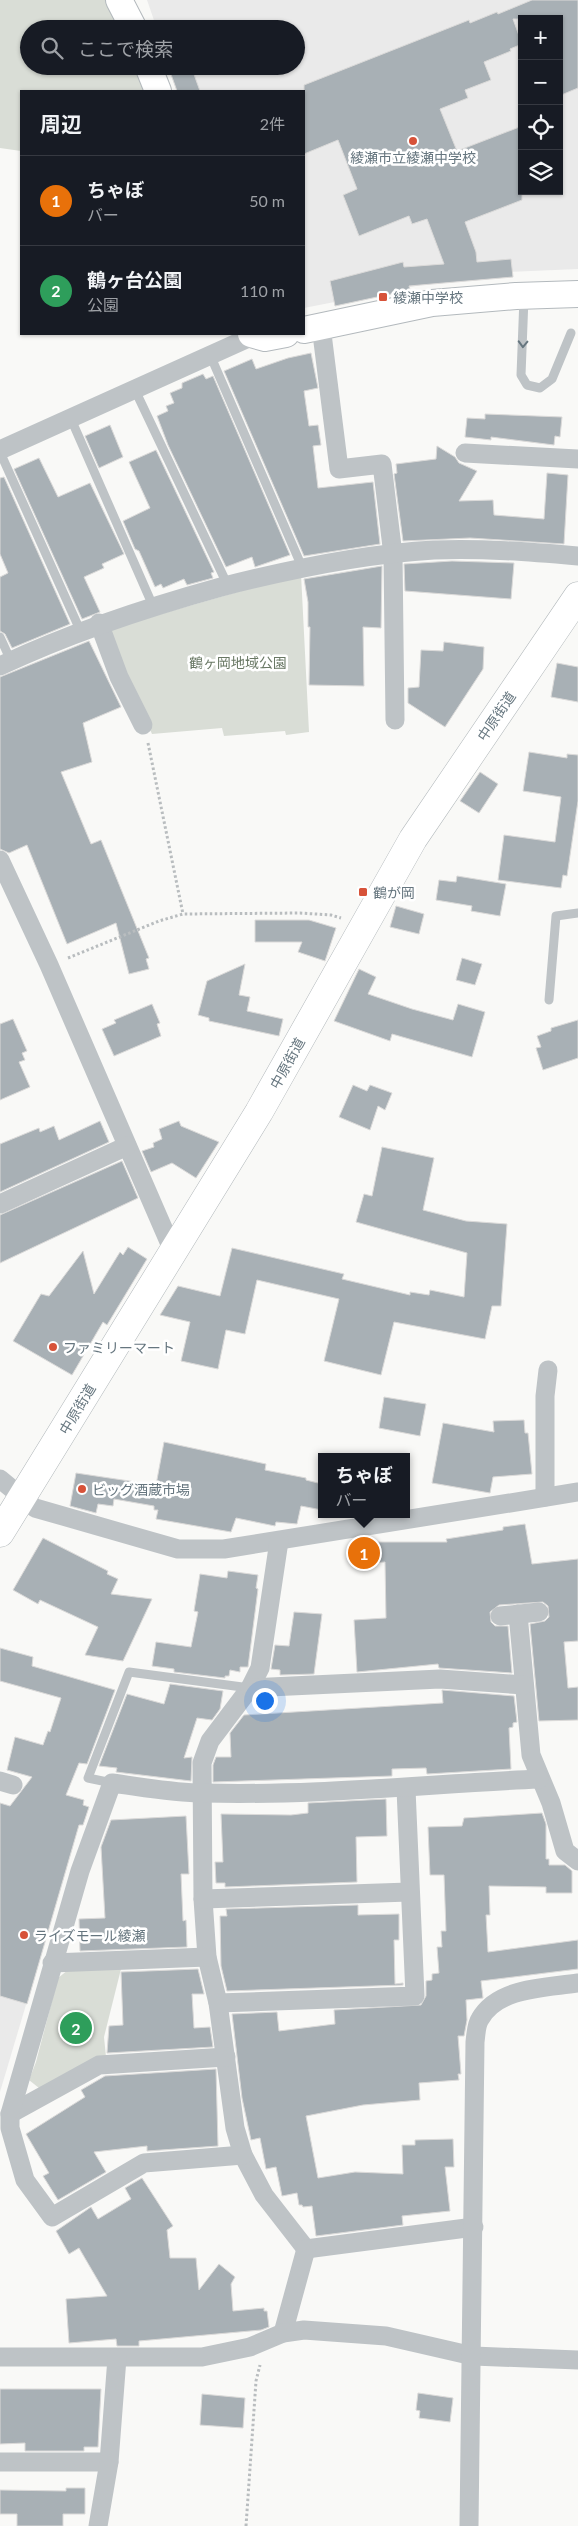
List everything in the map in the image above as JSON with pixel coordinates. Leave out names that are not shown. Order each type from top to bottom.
[{"type":"main road","name":"中原街道","points":[[0,1533],[259,1112],[363,924],[413,839],[577,598]]},
{"type":"street","points":[[119,0],[129,20]]},
{"type":"street","points":[[152,75],[158,90]]},
{"type":"street","points":[[395,720],[393,555],[382,464],[339,469],[312,328],[432,303],[525,296],[574,297]]},
{"type":"street","points":[[0,451],[211,357],[252,335],[264,338],[280,335]]},
{"type":"street","points":[[465,453],[578,459]]},
{"type":"street","points":[[6,663],[99,623],[153,606],[302,567],[393,555],[471,549],[578,556]]},
{"type":"street","points":[[99,623],[119,677],[143,725]]},
{"type":"street","points":[[0,861],[49,965],[173,1251]]},
{"type":"street","points":[[0,1204],[127,1146]]},
{"type":"street","points":[[546,1497],[545,1396],[548,1370]]},
{"type":"street","points":[[0,1478],[35,1508],[178,1549],[224,1550],[578,1493]]},
{"type":"street","points":[[279,1541],[260,1668],[250,1688],[210,1741],[202,1763],[203,1899],[207,1957],[218,2003],[235,2128],[243,2155],[264,2195],[306,2249]]},
{"type":"street","points":[[539,1612],[509,1615],[524,1685],[531,1755],[550,1803],[565,1851],[578,1861]]},
{"type":"street","points":[[250,1688],[440,1679],[524,1685]]},
{"type":"street","points":[[243,2155],[144,2163],[52,2217],[25,2180],[10,2128],[10,2114],[80,1870],[112,1783],[201,1793],[406,1789],[462,1783],[539,1779]]},
{"type":"street","points":[[218,2003],[415,1996],[406,1789]]},
{"type":"street","points":[[203,1899],[410,1892]]},
{"type":"street","points":[[52,1963],[207,1957]]},
{"type":"street","points":[[470,2526],[475,2042],[479,2021],[489,2007],[515,1992],[578,1983]]},
{"type":"street","points":[[10,2114],[99,2065],[226,2057]]},
{"type":"street","points":[[306,2249],[474,2227]]},
{"type":"street","points":[[275,2336],[306,2249]]},
{"type":"street","points":[[0,2357],[202,2357],[250,2346],[275,2336],[304,2330],[386,2336],[473,2356],[578,2360]]},
{"type":"street","points":[[98,2526],[109,2462],[117,2358]]},
{"type":"street","points":[[0,2462],[109,2462]]},
{"type":"lane","points":[[525,296],[521,375],[527,385],[540,388],[552,379],[571,333]]},
{"type":"lane","points":[[211,357],[302,567]]},
{"type":"lane","points":[[135,390],[228,586]]},
{"type":"lane","points":[[71,419],[153,606]]},
{"type":"lane","points":[[0,451],[80,630]]},
{"type":"lane","points":[[0,637],[6,663]]},
{"type":"lane","points":[[549,1000],[556,916],[578,913]]},
{"type":"lane","points":[[112,1783],[88,1778],[129,1672],[250,1688]]},
{"type":"path","points":[[143,725],[183,914]]},
{"type":"path","points":[[49,965],[159,921],[183,914],[308,913],[331,915],[363,924]]},
{"type":"path","points":[[246,2526],[256,2381],[275,2336]]},
{"type":"shaded area","name":"綾瀬市立綾瀬中学校","points":[[147,0],[578,0],[578,269],[482,273],[305,308],[305,90],[179,90],[173,75],[305,75],[305,20],[154,20]]},
{"type":"shaded area","name":"ライズモール綾瀬","points":[[0,1847],[67,1867],[0,2092]]},
{"type":"green space","points":[[0,0],[106,0],[119,20],[20,20],[20,75],[144,75],[151,90],[20,90],[20,151],[0,148]]},
{"type":"green space","name":"鶴ヶ岡地域公園","points":[[301,574],[309,732],[286,735],[285,731],[224,736],[222,728],[152,734],[109,636],[112,628]]},
{"type":"green space","points":[[121,1969],[104,2037],[106,2057],[39,2088],[29,2080],[36,2062],[58,1978],[68,1970]]},
{"type":"building","points":[[532,0],[578,0],[578,88],[563,94],[563,15],[518,15],[518,19],[513,19],[518,33],[518,46],[510,49],[511,51],[484,62],[491,80],[465,90],[468,98],[440,109],[457,151],[518,128],[518,195],[522,195],[522,200],[465,222],[476,252],[477,262],[511,259],[513,277],[409,286],[410,290],[335,306],[330,281],[403,262],[404,267],[444,264],[427,219],[412,224],[409,216],[359,236],[343,195],[357,189],[338,140],[305,154],[304,85],[469,20],[470,23],[497,12],[498,14]]},
{"type":"building","points":[[171,75],[194,75],[200,90],[177,90]]},
{"type":"building","points":[[311,353],[318,388],[304,391],[309,426],[318,425],[321,445],[313,446],[318,488],[373,482],[380,544],[304,556],[224,371],[252,359],[256,369],[288,358]]},
{"type":"building","points":[[203,374],[206,379],[213,376],[290,555],[255,567],[252,557],[226,567],[168,445],[157,416],[168,411],[166,406],[174,403],[170,393],[182,388],[182,383]]},
{"type":"building","points":[[485,414],[562,417],[560,437],[555,436],[554,445],[491,437],[491,440],[465,437],[467,418],[485,419]]},
{"type":"building","points":[[110,425],[123,457],[99,468],[85,436]]},
{"type":"building","points":[[437,446],[455,457],[459,463],[477,471],[459,501],[493,500],[494,515],[544,519],[547,473],[568,475],[564,544],[470,538],[403,541],[394,474],[397,473],[396,464],[436,459]]},
{"type":"building","points":[[156,450],[214,572],[211,573],[213,578],[187,585],[184,579],[163,588],[161,584],[155,587],[139,551],[135,549],[123,521],[150,508],[129,462]]},
{"type":"building","points":[[39,458],[58,497],[90,483],[124,554],[102,564],[104,568],[84,577],[100,612],[82,619],[14,469]]},
{"type":"building","points":[[4,477],[70,624],[12,648],[5,634],[0,631],[0,577],[8,573],[0,554],[0,478]]},
{"type":"building","points":[[452,561],[514,563],[511,599],[405,591],[404,564]]},
{"type":"building","points":[[382,566],[381,628],[363,627],[364,686],[309,685],[310,627],[308,627],[308,602],[304,579]]},
{"type":"building","points":[[89,641],[121,707],[83,723],[92,762],[61,772],[91,844],[101,840],[149,958],[146,959],[149,969],[129,974],[116,923],[67,944],[27,845],[9,853],[0,849],[0,677]]},
{"type":"building","points":[[444,642],[484,647],[483,669],[445,727],[408,703],[408,688],[419,687],[421,650],[443,651]]},
{"type":"building","points":[[557,663],[578,667],[578,702],[551,697]]},
{"type":"building","points":[[529,752],[567,758],[567,754],[578,755],[578,801],[567,876],[563,875],[561,888],[498,880],[504,835],[555,842],[561,797],[523,791]]},
{"type":"building","points":[[480,772],[498,784],[479,813],[460,801]]},
{"type":"building","points":[[457,876],[506,884],[500,916],[471,911],[472,906],[436,900],[439,880],[456,882]]},
{"type":"building","points":[[396,906],[424,914],[419,934],[390,927]]},
{"type":"building","points":[[255,920],[309,920],[336,928],[325,961],[298,952],[302,942],[255,942]]},
{"type":"building","points":[[462,958],[482,964],[475,985],[456,980]]},
{"type":"building","points":[[245,964],[239,995],[250,997],[247,1011],[283,1019],[279,1036],[209,1021],[209,1018],[198,1015],[207,981]]},
{"type":"building","points":[[359,969],[376,977],[368,994],[453,1020],[458,1004],[485,1012],[472,1057],[392,1034],[390,1041],[334,1021]]},
{"type":"building","points":[[152,1004],[160,1023],[157,1024],[161,1036],[114,1056],[102,1029],[116,1023],[114,1020]]},
{"type":"building","points":[[13,1019],[27,1051],[22,1053],[25,1060],[19,1062],[30,1087],[0,1100],[0,1024]]},
{"type":"building","points":[[578,1020],[578,1058],[543,1070],[536,1048],[541,1047],[537,1036],[551,1031],[551,1028]]},
{"type":"building","points":[[353,1085],[367,1091],[370,1085],[392,1093],[385,1110],[378,1106],[370,1130],[339,1117]]},
{"type":"building","points":[[100,1121],[109,1142],[0,1192],[0,1144],[39,1128],[40,1132],[54,1126],[59,1140]]},
{"type":"building","points":[[179,1121],[181,1126],[219,1142],[196,1178],[172,1163],[151,1172],[142,1151],[154,1147],[153,1143],[162,1139],[159,1129]]},
{"type":"building","points":[[382,1147],[434,1158],[423,1210],[466,1221],[507,1224],[501,1306],[492,1306],[485,1339],[394,1322],[381,1375],[324,1361],[339,1299],[257,1280],[245,1334],[226,1330],[218,1369],[181,1361],[190,1322],[160,1315],[178,1286],[220,1296],[232,1248],[344,1274],[342,1279],[410,1295],[410,1292],[429,1295],[430,1290],[464,1297],[467,1253],[356,1222],[364,1194],[372,1196]]},
{"type":"building","points":[[122,1161],[138,1198],[0,1263],[0,1215]]},
{"type":"building","points":[[128,1247],[147,1259],[107,1325],[103,1322],[72,1375],[13,1341],[41,1294],[49,1296],[83,1251],[94,1294],[120,1252],[123,1255]]},
{"type":"building","points":[[384,1397],[426,1404],[420,1436],[379,1428]]},
{"type":"building","points":[[524,1420],[525,1433],[528,1433],[532,1474],[493,1477],[490,1493],[432,1483],[443,1423],[494,1432],[493,1421]]},
{"type":"building","points":[[164,1442],[266,1464],[265,1470],[306,1478],[306,1480],[318,1483],[318,1509],[301,1506],[297,1524],[276,1522],[275,1526],[236,1518],[231,1532],[156,1519],[158,1510],[154,1510],[154,1506],[114,1499],[113,1506],[98,1504],[96,1513],[70,1506],[76,1473],[156,1485]]},
{"type":"building","points":[[525,1524],[532,1564],[578,1559],[578,1641],[564,1642],[568,1688],[578,1687],[578,1720],[539,1721],[530,1624],[545,1621],[549,1617],[548,1606],[543,1602],[499,1605],[490,1612],[491,1622],[495,1626],[508,1626],[512,1673],[439,1668],[438,1664],[357,1672],[354,1620],[386,1618],[385,1562],[352,1564],[351,1542],[447,1542],[446,1539],[503,1530],[503,1527]]},
{"type":"building","points":[[43,1538],[108,1571],[107,1574],[118,1579],[111,1594],[152,1599],[123,1661],[85,1655],[98,1627],[40,1600],[38,1604],[13,1590]]},
{"type":"building","points":[[228,1571],[258,1575],[256,1588],[258,1589],[248,1667],[240,1667],[240,1672],[230,1670],[229,1676],[225,1676],[225,1678],[174,1672],[174,1669],[152,1666],[156,1642],[191,1647],[198,1612],[194,1611],[200,1574],[227,1578]]},
{"type":"building","points":[[294,1612],[322,1614],[314,1674],[280,1675],[280,1670],[271,1669],[275,1645],[289,1646]]},
{"type":"building","points":[[0,1648],[33,1657],[32,1666],[115,1690],[87,1764],[79,1763],[66,1795],[84,1800],[83,1805],[89,1807],[83,1825],[79,1825],[27,2004],[0,1996],[0,1803],[10,1806],[32,1777],[7,1770],[15,1737],[43,1745],[48,1731],[50,1732],[61,1698],[0,1681]]},
{"type":"building","points":[[170,1684],[223,1691],[220,1709],[212,1720],[197,1718],[184,1758],[192,1757],[191,1781],[116,1772],[117,1768],[99,1766],[127,1694],[164,1704]]},
{"type":"building","points":[[442,1690],[514,1696],[517,1722],[513,1723],[513,1727],[509,1728],[511,1769],[427,1774],[426,1768],[392,1769],[392,1776],[213,1782],[213,1765],[216,1757],[231,1757],[230,1733],[244,1715],[443,1703]]},
{"type":"building","points":[[386,1799],[387,1836],[356,1837],[357,1882],[225,1887],[225,1883],[216,1883],[215,1862],[223,1862],[221,1814],[291,1815],[308,1813],[308,1803]]},
{"type":"building","points":[[542,1813],[546,1824],[546,1859],[549,1859],[549,1865],[565,1865],[572,1871],[572,1893],[546,1893],[546,1887],[489,1886],[490,1915],[486,1915],[488,1952],[578,1940],[578,1969],[481,1981],[483,1998],[466,2000],[467,2020],[464,2036],[458,2036],[461,2074],[458,2074],[459,2080],[419,2083],[420,2100],[363,2105],[306,2116],[318,2178],[355,2172],[403,2174],[402,2145],[415,2145],[415,2140],[453,2139],[454,2167],[445,2167],[450,2211],[402,2216],[403,2225],[316,2236],[312,2206],[303,2207],[299,2205],[297,2193],[282,2196],[276,2167],[266,2169],[260,2138],[251,2140],[242,2098],[232,2014],[277,2012],[279,2031],[335,2024],[334,2010],[421,2005],[426,1996],[426,1981],[432,1980],[432,1974],[439,1973],[437,1947],[442,1947],[441,1931],[446,1931],[444,1875],[430,1875],[428,1827],[462,1826],[464,1818]]},
{"type":"building","points":[[186,1816],[189,1874],[181,1874],[183,1921],[186,1920],[187,1947],[80,1951],[79,1919],[105,1918],[101,1847],[111,1820]]},
{"type":"building","points":[[358,1905],[358,1915],[399,1914],[399,1940],[394,1940],[395,1984],[403,1983],[403,1985],[227,1991],[221,1966],[220,1916],[227,1916],[226,1909]]},
{"type":"building","points":[[198,1969],[204,1994],[192,1994],[194,2028],[210,2027],[213,2047],[107,2053],[109,2026],[123,2025],[121,1972]]},
{"type":"building","points":[[216,2069],[218,2146],[147,2151],[147,2146],[94,2152],[106,2172],[58,2200],[43,2176],[49,2173],[26,2134],[85,2097],[81,2090],[105,2076]]},
{"type":"building","points":[[142,2178],[173,2226],[167,2230],[170,2258],[196,2258],[199,2290],[219,2264],[235,2277],[231,2284],[233,2311],[264,2308],[264,2311],[267,2311],[269,2327],[261,2330],[139,2341],[139,2346],[117,2346],[116,2339],[69,2343],[66,2299],[107,2296],[79,2248],[69,2254],[56,2231],[91,2207],[98,2219],[131,2199],[125,2188]]},
{"type":"building","points":[[0,2389],[101,2389],[98,2447],[84,2447],[84,2451],[25,2451],[25,2443],[0,2444]]},
{"type":"building","points":[[418,2393],[453,2398],[450,2422],[419,2418],[420,2411],[416,2410]]},
{"type":"building","points":[[202,2394],[245,2398],[243,2428],[200,2425]]},
{"type":"building","points":[[66,2488],[85,2488],[85,2514],[63,2514],[63,2526],[17,2526],[17,2514],[0,2514],[0,2490],[66,2491]]},
{"type":"place","name":"綾瀬市立綾瀬中学校","points":[[413,141]]},
{"type":"place","name":"綾瀬中学校","points":[[383,297]]},
{"type":"place","name":"鶴が岡","points":[[363,892]]},
{"type":"place","name":"ファミリーマート","points":[[53,1347]]},
{"type":"place","name":"ビッグ酒蔵市場","points":[[82,1489]]},
{"type":"place","name":"ちゃぼ","points":[[364,1553]]},
{"type":"place","name":"ライズモール綾瀬","points":[[24,1935]]},
{"type":"place","name":"鶴ヶ台公園","points":[[76,2028]]}]
